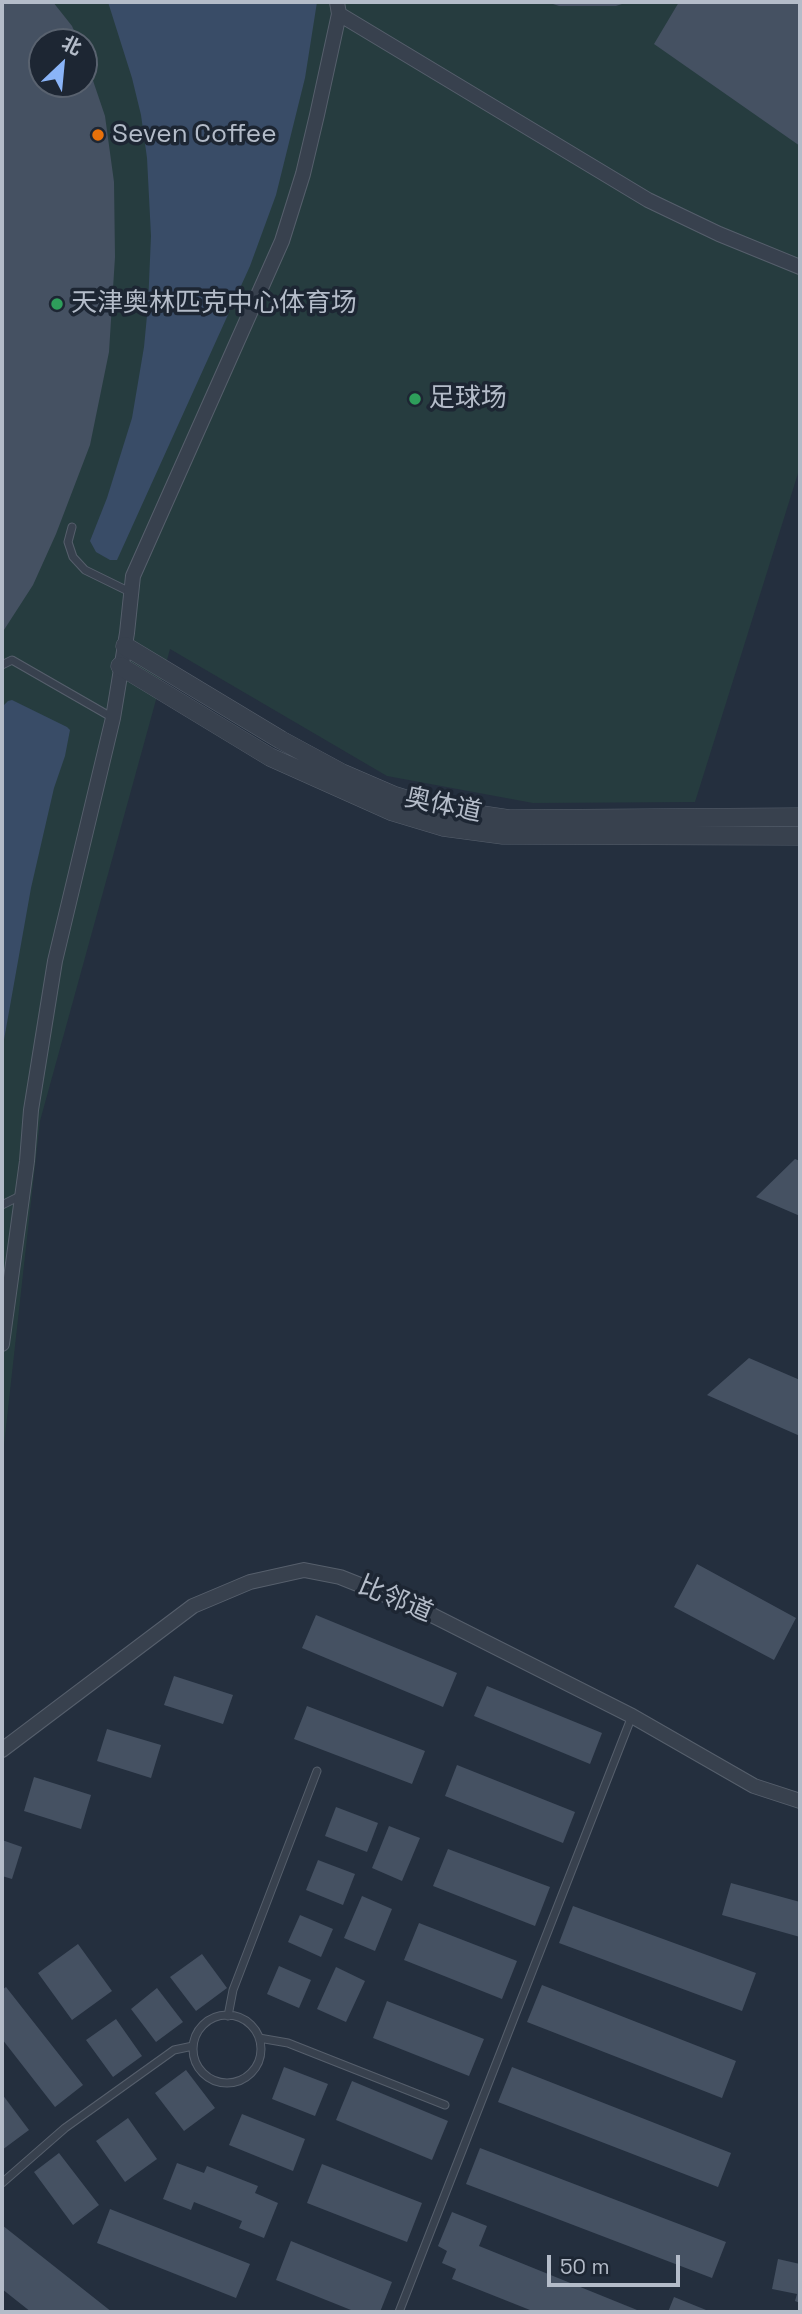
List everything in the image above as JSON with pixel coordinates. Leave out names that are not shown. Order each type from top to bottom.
[{"type":"street","points":[[2,1344],[23,1194],[31,1110],[55,961],[113,718],[133,576],[282,241],[311,144],[338,8],[648,200],[719,234],[800,267]]},
{"type":"street","name":"奥体道","points":[[125,646],[281,740],[342,773],[393,796],[435,808],[509,819],[800,817]]},
{"type":"street","points":[[120,666],[270,757],[393,812],[443,827],[503,835],[800,836]]},
{"type":"street","name":"比邻道","points":[[2,1750],[193,1606],[250,1582],[304,1570],[340,1577],[418,1608],[632,1716],[754,1786],[800,1801]]},
{"type":"lane","points":[[72,527],[68,542],[74,557],[85,570],[130,592]]},
{"type":"lane","points":[[2,666],[12,660],[113,718]]},
{"type":"lane","points":[[2,1205],[23,1194]]},
{"type":"lane","points":[[399,2312],[632,1716]]},
{"type":"lane","points":[[228,2016],[233,1990],[317,1771]]},
{"type":"lane","points":[[228,2016],[245,2020],[254,2028],[261,2049],[254,2070],[246,2078],[225,2083],[215,2081],[198,2067],[193,2046],[196,2035],[203,2026],[212,2019],[228,2016]]},
{"type":"lane","points":[[259,2038],[288,2043],[445,2105]]},
{"type":"lane","points":[[2,2183],[65,2127],[174,2050],[193,2046]]},
{"type":"green space","points":[[2,2],[800,2],[800,467],[695,802],[533,803],[387,776],[170,649],[40,1121],[2,1463]]},
{"type":"water","points":[[108,2],[317,2],[305,78],[276,195],[250,266],[117,560],[110,560],[96,552],[90,541],[107,498],[132,418],[144,347],[151,236],[147,158],[141,115]]},
{"type":"water","points":[[12,700],[70,730],[31,888],[2,1051],[2,707]]},
{"type":"building","name":"天津奥林匹克中心体育场","points":[[2,2],[53,2],[73,28],[28,28],[28,98],[98,98],[98,95],[105,116],[114,182],[115,257],[109,352],[90,445],[33,585],[2,633]]},
{"type":"building","points":[[547,2],[628,2],[616,6],[559,6]]},
{"type":"building","points":[[679,2],[800,2],[800,146],[654,44]]},
{"type":"building","points":[[795,1159],[800,1161],[800,1216],[756,1197]]},
{"type":"building","points":[[749,1358],[800,1380],[800,1436],[707,1395]]},
{"type":"building","points":[[697,1564],[796,1618],[774,1660],[674,1607]]},
{"type":"building","points":[[316,1615],[457,1673],[443,1707],[302,1648]]},
{"type":"building","points":[[174,1676],[233,1695],[223,1724],[164,1705]]},
{"type":"building","points":[[487,1686],[602,1733],[590,1764],[474,1716]]},
{"type":"building","points":[[307,1706],[425,1751],[412,1784],[294,1739]]},
{"type":"building","points":[[107,1729],[161,1745],[151,1778],[97,1761]]},
{"type":"building","points":[[457,1765],[575,1812],[563,1843],[445,1796]]},
{"type":"building","points":[[34,1777],[91,1795],[81,1829],[24,1811]]},
{"type":"building","points":[[336,1807],[378,1823],[367,1852],[325,1836]]},
{"type":"building","points":[[389,1826],[420,1838],[402,1881],[372,1868]]},
{"type":"building","points":[[2,1840],[22,1847],[12,1879],[2,1876]]},
{"type":"building","points":[[448,1849],[550,1887],[535,1926],[433,1886]]},
{"type":"building","points":[[318,1860],[355,1874],[343,1905],[306,1890]]},
{"type":"building","points":[[731,1883],[800,1902],[800,1937],[722,1915]]},
{"type":"building","points":[[362,1896],[392,1909],[375,1951],[344,1938]]},
{"type":"building","points":[[573,1906],[756,1973],[742,2011],[559,1943]]},
{"type":"building","points":[[300,1915],[333,1929],[321,1957],[288,1942]]},
{"type":"building","points":[[419,1923],[517,1961],[502,1999],[404,1960]]},
{"type":"building","points":[[78,1944],[112,1991],[72,2020],[38,1973]]},
{"type":"building","points":[[202,1954],[227,1988],[196,2011],[170,1977]]},
{"type":"building","points":[[279,1966],[311,1980],[299,2008],[267,1994]]},
{"type":"building","points":[[336,1967],[365,1981],[346,2022],[317,2009]]},
{"type":"building","points":[[542,1985],[736,2061],[722,2098],[527,2022]]},
{"type":"building","points":[[6,1987],[83,2085],[55,2107],[2,2039],[2,1990]]},
{"type":"building","points":[[157,1988],[183,2022],[156,2042],[131,2009]]},
{"type":"building","points":[[387,2001],[484,2039],[469,2076],[373,2038]]},
{"type":"building","points":[[116,2019],[142,2056],[113,2077],[86,2040]]},
{"type":"building","points":[[284,2067],[328,2084],[315,2116],[272,2099]]},
{"type":"building","points":[[512,2067],[731,2153],[718,2187],[498,2102]]},
{"type":"building","points":[[186,2070],[215,2108],[184,2131],[155,2093]]},
{"type":"building","points":[[352,2081],[448,2121],[432,2160],[336,2120]]},
{"type":"building","points":[[2,2094],[29,2130],[2,2150]]},
{"type":"building","points":[[242,2114],[305,2139],[293,2171],[229,2145]]},
{"type":"building","points":[[128,2118],[157,2159],[125,2182],[96,2141]]},
{"type":"building","points":[[480,2148],[726,2242],[712,2278],[466,2184]]},
{"type":"building","points":[[59,2153],[99,2205],[73,2225],[34,2172]]},
{"type":"building","points":[[177,2163],[204,2173],[207,2166],[258,2186],[255,2193],[278,2203],[264,2238],[239,2228],[242,2221],[194,2202],[191,2210],[163,2199]]},
{"type":"building","points":[[322,2164],[422,2203],[407,2242],[307,2203]]},
{"type":"building","points":[[110,2209],[250,2264],[236,2298],[97,2243]]},
{"type":"building","points":[[452,2212],[487,2226],[479,2246],[642,2312],[535,2312],[452,2279],[456,2269],[442,2263],[447,2251],[438,2246]]},
{"type":"building","points":[[2,2225],[112,2312],[31,2312],[2,2289]]},
{"type":"building","points":[[291,2241],[392,2282],[380,2312],[356,2312],[276,2280]]},
{"type":"building","points":[[778,2259],[800,2264],[800,2303],[795,2301],[797,2294],[772,2289]]},
{"type":"building","points":[[674,2297],[711,2312],[668,2312]]},
{"type":"place","name":"Seven Coffee","points":[[98,135]]},
{"type":"place","name":"天津奥林匹克中心体育场","points":[[57,304]]},
{"type":"place","name":"足球场","points":[[415,399]]}]
